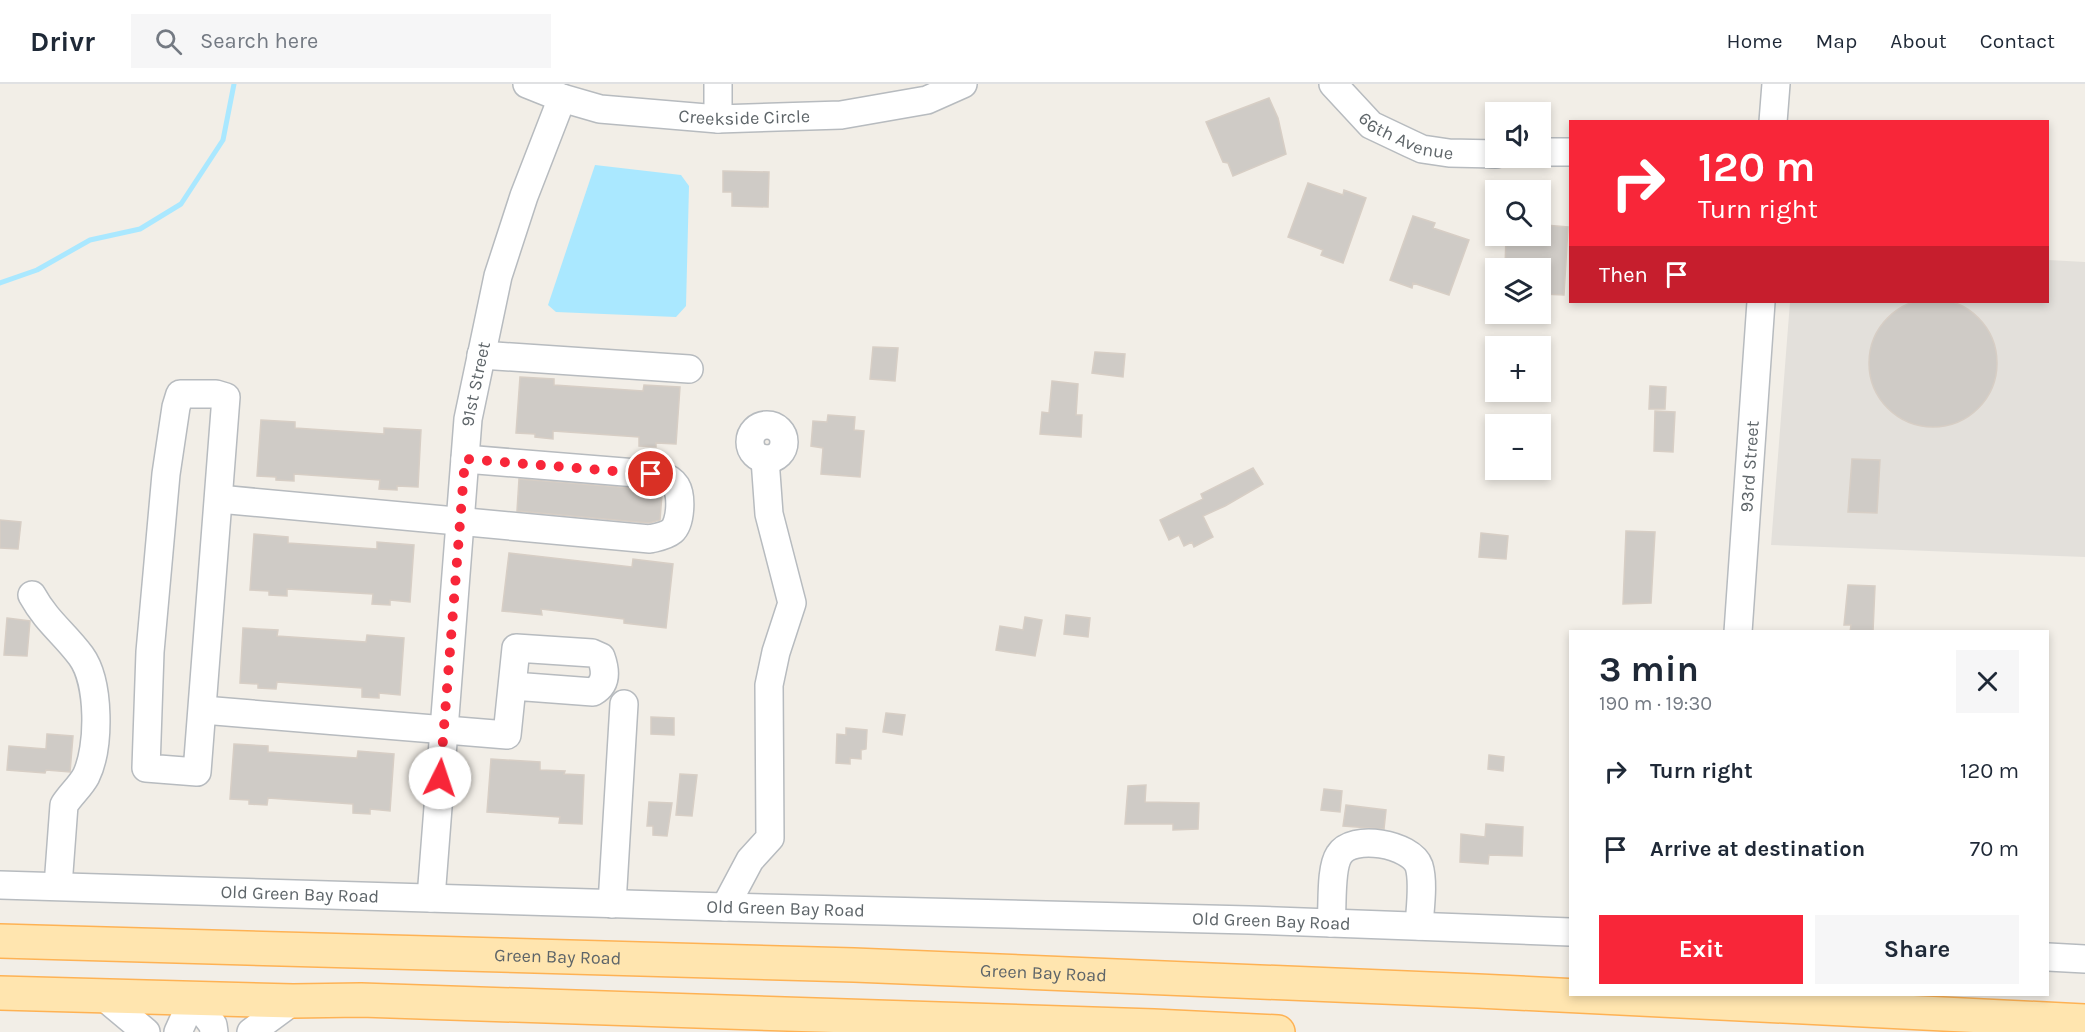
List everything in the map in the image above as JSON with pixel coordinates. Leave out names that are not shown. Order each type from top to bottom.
[{"type":"main road","name":"Green Bay Road","points":[[0,941],[877,966],[1569,995]]},
{"type":"main road","points":[[193,999],[200,948]]},
{"type":"main road","points":[[0,993],[409,1002],[1278,1032]]},
{"type":"main road","name":"Green Bay Road","points":[[1579,996],[2085,1021]]},
{"type":"street","name":"Creekside Circle","points":[[527,84],[562,98],[600,109],[718,119],[841,115],[927,100],[963,84]]},
{"type":"street","points":[[718,84],[718,119]]},
{"type":"street","name":"66th Avenue","points":[[1333,84],[1371,125],[1422,149],[1449,153],[1485,154]]},
{"type":"street","points":[[1773,120],[1776,84]]},
{"type":"street","name":"91st Street","points":[[431,898],[468,419],[498,276],[524,196],[562,98]]},
{"type":"street","points":[[1551,152],[1569,152]]},
{"type":"street","name":"93rd Street","points":[[1738,630],[1761,303]]},
{"type":"street","points":[[481,355],[689,369]]},
{"type":"street","points":[[180,394],[216,394],[226,397],[219,500],[198,772],[146,768],[151,640],[166,474],[180,394]]},
{"type":"street","points":[[219,500],[650,538],[670,533],[677,526],[680,504],[678,488],[670,479],[661,476],[465,459]]},
{"type":"street","points":[[725,908],[750,860],[770,837],[769,685],[776,652],[792,603],[769,514],[765,459]]},
{"type":"street","points":[[32,595],[48,621],[81,656],[89,670],[94,688],[93,754],[87,774],[64,805],[58,886]]},
{"type":"street","points":[[203,710],[507,735],[513,686]]},
{"type":"street","points":[[612,904],[624,704]]},
{"type":"street","points":[[1331,923],[1338,856],[1344,849],[1362,843],[1400,849],[1415,858],[1421,874],[1419,926]]},
{"type":"street","name":"Old Green Bay Road","points":[[0,885],[725,908],[1331,923],[1569,932]]},
{"type":"street","points":[[2049,957],[2085,959]]},
{"type":"street","points":[[104,997],[146,1032]]},
{"type":"street","points":[[178,1032],[193,999],[213,1025],[214,1032]]},
{"type":"street","points":[[251,1032],[292,1001]]},
{"type":"shaded area","points":[[2049,260],[2085,262],[2085,557],[1771,545],[1790,303],[2049,303]]},
{"type":"water","points":[[595,165],[681,175],[689,186],[686,306],[676,317],[556,312],[548,305]]},
{"type":"building","points":[[1269,98],[1278,118],[1286,154],[1233,176],[1228,163],[1223,162],[1206,122]]},
{"type":"building","points":[[723,171],[769,172],[768,207],[732,206],[732,192],[723,192]]},
{"type":"building","points":[[1308,183],[1343,195],[1344,190],[1366,198],[1343,263],[1321,255],[1323,250],[1288,237]]},
{"type":"building","points":[[1413,216],[1435,223],[1433,228],[1469,240],[1449,295],[1413,283],[1412,288],[1390,280]]},
{"type":"building","points":[[1551,226],[1568,227],[1564,295],[1551,294],[1551,258],[1505,258],[1506,246],[1551,246]]},
{"type":"building","points":[[1911,303],[1955,303],[1969,310],[1986,327],[1996,350],[1996,376],[1986,399],[1969,416],[1946,426],[1920,426],[1897,416],[1880,399],[1870,376],[1870,350],[1880,327],[1897,310]]},
{"type":"building","points":[[873,347],[898,348],[895,381],[870,379]]},
{"type":"building","points":[[1095,352],[1125,354],[1123,377],[1092,373]]},
{"type":"building","points":[[520,377],[554,379],[554,385],[643,391],[644,385],[680,387],[676,444],[656,443],[656,447],[639,446],[639,437],[553,431],[553,439],[535,437],[535,434],[516,433]]},
{"type":"building","points":[[1052,381],[1078,384],[1076,415],[1082,415],[1081,437],[1040,434],[1042,412],[1049,413]]},
{"type":"building","points":[[1650,386],[1666,387],[1665,409],[1649,409]]},
{"type":"building","points":[[1655,411],[1675,412],[1673,452],[1654,451]]},
{"type":"building","points":[[828,415],[855,417],[854,430],[864,431],[860,477],[821,474],[823,448],[811,446],[813,421],[827,422]]},
{"type":"building","points":[[261,420],[295,422],[295,428],[384,434],[384,428],[421,430],[418,487],[397,486],[397,490],[379,489],[380,480],[294,474],[294,481],[257,476]]},
{"type":"building","points":[[1852,459],[1880,460],[1877,513],[1848,512]]},
{"type":"building","points":[[1253,468],[1263,484],[1203,516],[1213,537],[1194,547],[1192,542],[1184,546],[1179,535],[1169,540],[1160,520],[1203,499],[1201,494]]},
{"type":"building","points":[[519,479],[657,490],[662,494],[660,520],[649,523],[517,511]]},
{"type":"building","points":[[0,520],[21,522],[18,549],[0,548]]},
{"type":"building","points":[[1626,531],[1655,532],[1651,603],[1623,604]]},
{"type":"building","points":[[1481,533],[1508,536],[1506,559],[1479,557]]},
{"type":"building","points":[[254,534],[288,537],[288,543],[377,549],[377,542],[414,545],[410,602],[390,600],[390,605],[372,604],[373,594],[287,589],[287,596],[269,595],[269,591],[250,590]]},
{"type":"building","points":[[509,553],[632,567],[633,559],[673,564],[666,628],[624,623],[624,619],[541,609],[542,615],[502,611]]},
{"type":"building","points":[[1848,585],[1875,586],[1873,630],[1850,630],[1851,625],[1844,625]]},
{"type":"building","points":[[1066,615],[1090,618],[1088,637],[1064,634]]},
{"type":"building","points":[[1025,617],[1042,620],[1035,656],[996,650],[1000,626],[1023,630]]},
{"type":"building","points":[[7,618],[30,621],[27,656],[4,655]]},
{"type":"building","points":[[243,628],[278,630],[277,636],[366,642],[367,635],[404,638],[400,695],[379,693],[379,698],[362,697],[362,688],[277,682],[276,689],[258,688],[258,684],[240,683]]},
{"type":"building","points":[[886,713],[905,715],[902,735],[883,732]]},
{"type":"building","points":[[651,717],[674,718],[674,735],[651,734]]},
{"type":"building","points":[[846,728],[867,730],[866,749],[861,750],[861,759],[850,758],[850,764],[836,763],[837,734],[846,735]]},
{"type":"building","points":[[47,734],[73,736],[70,772],[7,770],[9,746],[46,749]]},
{"type":"building","points":[[234,744],[268,746],[268,752],[357,758],[358,751],[394,754],[390,811],[370,809],[370,814],[353,813],[353,804],[268,798],[267,805],[249,804],[249,800],[230,799]]},
{"type":"building","points":[[1489,755],[1504,757],[1503,771],[1488,769]]},
{"type":"building","points":[[491,759],[540,762],[540,770],[565,771],[564,774],[584,775],[582,824],[559,823],[560,817],[487,812]]},
{"type":"building","points":[[680,774],[697,775],[692,816],[676,815]]},
{"type":"building","points":[[1146,785],[1145,802],[1199,803],[1198,829],[1173,830],[1173,824],[1125,824],[1128,786]]},
{"type":"building","points":[[1324,789],[1342,791],[1340,812],[1321,810]]},
{"type":"building","points":[[649,802],[672,803],[667,836],[653,835],[653,826],[647,826]]},
{"type":"building","points":[[1346,805],[1386,810],[1384,829],[1343,826]]},
{"type":"building","points":[[1486,824],[1523,827],[1522,856],[1489,855],[1488,864],[1460,862],[1461,834],[1485,837]]},
{"type":"waterway","points":[[0,283],[37,270],[90,240],[140,229],[181,204],[223,140],[234,84]]},
{"type":"route","points":[[440,778],[465,459],[651,474]]}]
